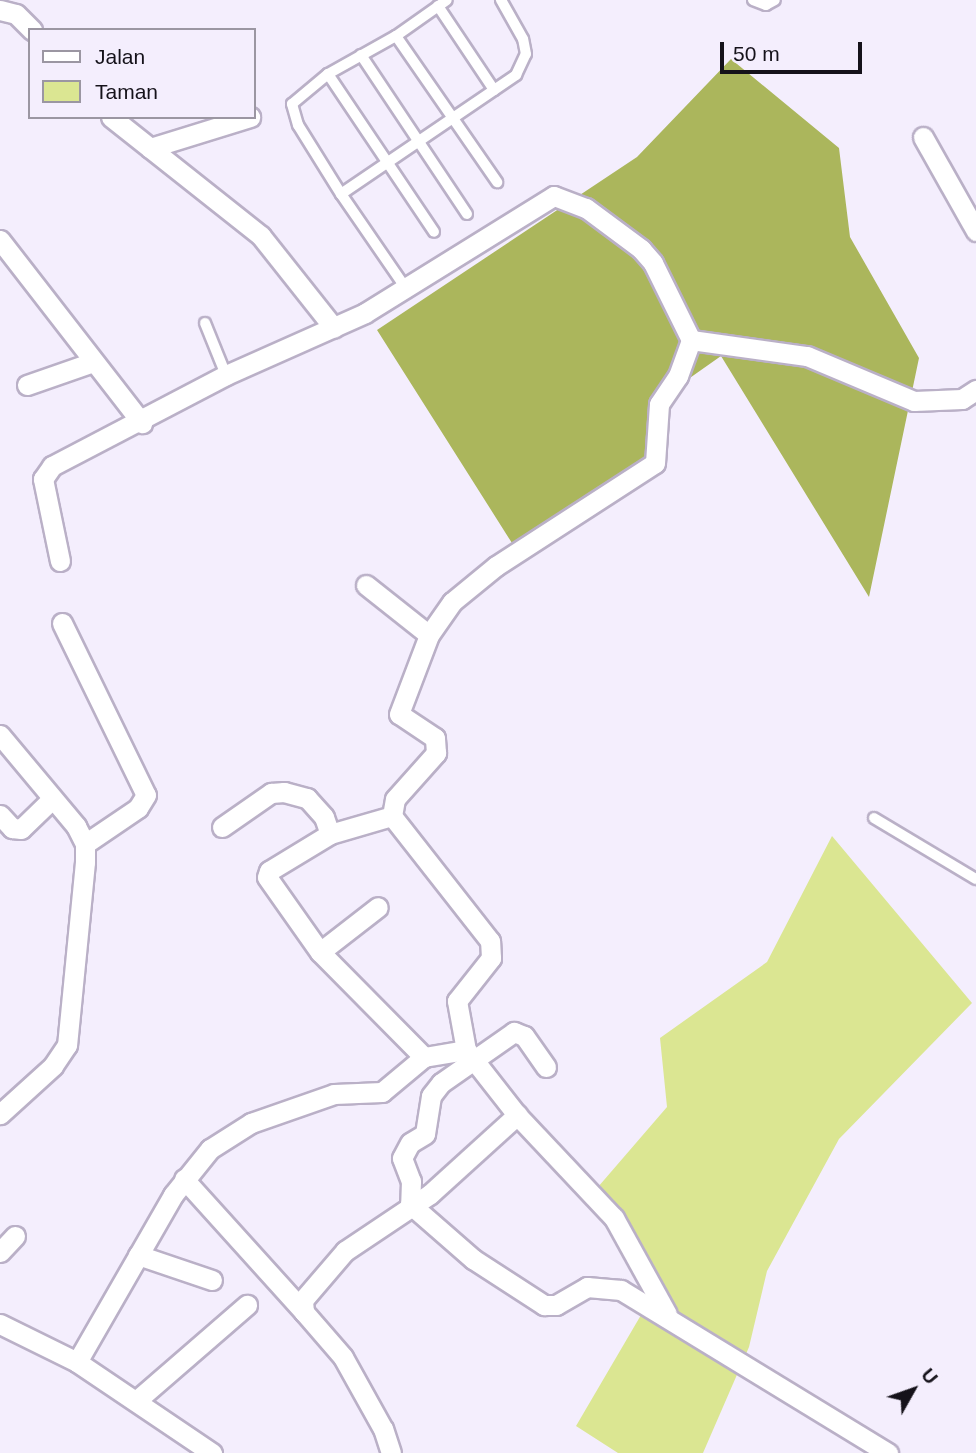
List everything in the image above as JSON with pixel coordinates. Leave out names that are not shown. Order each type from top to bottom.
[{"type":"street","points":[[0,10],[16,14],[30,28]]},
{"type":"street","points":[[114,119],[261,236],[334,328]]},
{"type":"street","points":[[150,148],[243,119]]},
{"type":"street","points":[[923,137],[976,231]]},
{"type":"street","points":[[60,561],[51,524],[46,472],[226,375],[334,328],[561,196],[617,228],[653,263],[691,340],[678,376],[659,404],[655,464],[496,566],[452,602],[429,635],[399,714],[435,738],[436,752],[395,799],[392,816],[490,941],[491,958],[457,1001],[469,1056],[517,1115],[614,1218],[667,1314]]},
{"type":"street","points":[[0,240],[142,422]]},
{"type":"street","points":[[691,340],[807,356],[914,401],[962,399],[976,390]]},
{"type":"street","points":[[27,385],[93,362]]},
{"type":"street","points":[[366,585],[429,635]]},
{"type":"street","points":[[62,623],[146,795],[138,808],[85,844]]},
{"type":"street","points":[[0,735],[76,826],[85,844],[67,1045],[53,1066],[0,1114]]},
{"type":"street","points":[[222,827],[271,793],[284,792],[307,798],[324,817],[330,834]]},
{"type":"street","points":[[0,815],[12,828],[21,829],[52,799]]},
{"type":"street","points":[[392,816],[330,834],[267,873],[274,894],[320,952],[424,1057]]},
{"type":"street","points":[[320,952],[379,907]]},
{"type":"street","points":[[410,1204],[411,1181],[402,1158],[410,1143],[425,1134],[431,1096],[469,1056],[514,1032],[524,1036],[546,1067]]},
{"type":"street","points":[[77,1362],[184,1179],[210,1149],[236,1130],[334,1094],[392,1088],[424,1057],[469,1056]]},
{"type":"street","points":[[304,1312],[307,1292],[323,1273],[410,1204],[430,1194],[517,1115]]},
{"type":"street","points":[[184,1179],[342,1357],[383,1429],[391,1453]]},
{"type":"street","points":[[410,1204],[473,1259],[544,1305],[556,1305],[587,1287],[607,1286],[667,1314],[888,1453]]},
{"type":"street","points":[[0,1252],[15,1236]]},
{"type":"street","points":[[138,1255],[212,1280]]},
{"type":"street","points":[[136,1401],[247,1305]]},
{"type":"street","points":[[0,1324],[77,1362],[212,1453]]},
{"type":"lane","points":[[341,194],[387,166],[516,75],[526,54],[523,39],[501,0]]},
{"type":"lane","points":[[753,0],[766,5],[775,0]]},
{"type":"lane","points":[[405,287],[341,194],[298,125],[292,104],[328,74],[397,36],[443,3],[495,90]]},
{"type":"lane","points":[[397,36],[497,182]]},
{"type":"lane","points":[[361,55],[467,214]]},
{"type":"lane","points":[[328,74],[387,166],[434,232]]},
{"type":"lane","points":[[205,323],[226,375]]},
{"type":"lane","points":[[874,818],[976,879]]},
{"type":"green space","points":[[731,59],[839,148],[850,237],[919,358],[869,597],[721,356],[650,406],[651,462],[524,562],[377,330],[637,157]]},
{"type":"green space","points":[[832,836],[972,1003],[839,1139],[767,1271],[749,1347],[703,1453],[618,1453],[576,1426],[658,1286],[598,1187],[667,1107],[660,1038],[767,962]]}]
